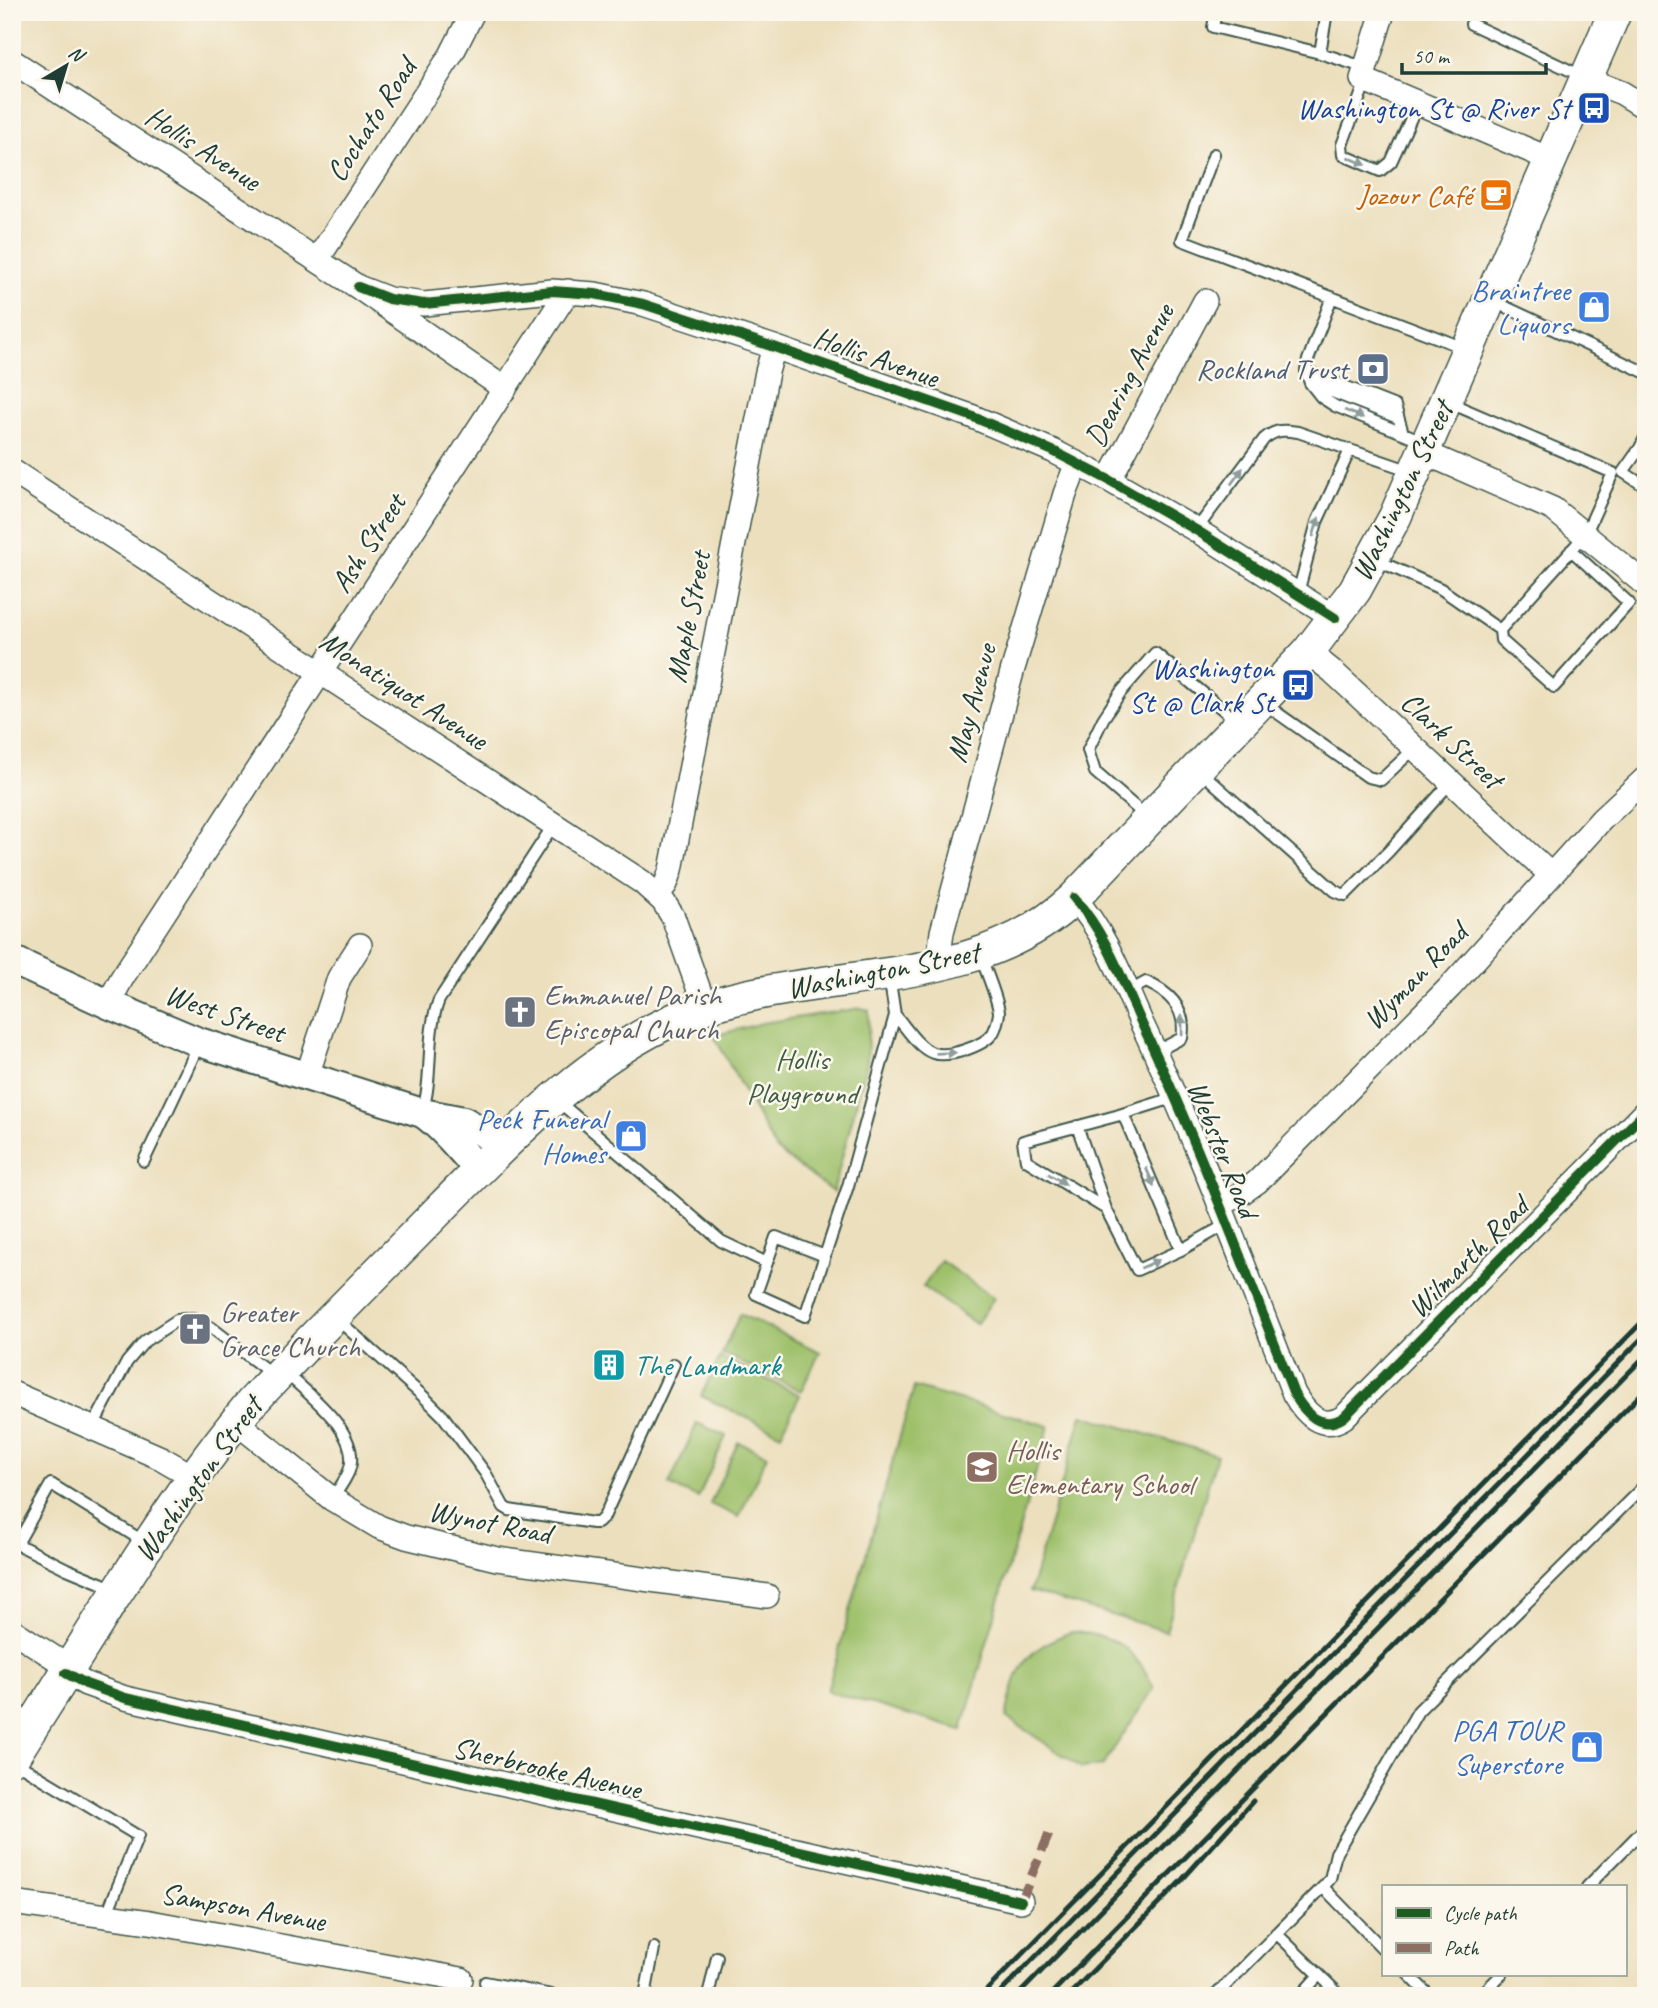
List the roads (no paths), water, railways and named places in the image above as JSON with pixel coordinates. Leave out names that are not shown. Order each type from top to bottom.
[{"type":"main road","name":"Washington Street","points":[[12,1760],[148,1544],[236,1422],[279,1373],[529,1121],[606,1059],[641,1036],[705,1007],[757,994],[942,963],[979,953],[1026,933],[1074,898],[1308,652],[1335,618],[1373,559],[1395,517],[1417,450],[1446,401],[1615,12]]},
{"type":"street","name":"Cochato Road","points":[[317,260],[451,55],[473,12]]},
{"type":"street","points":[[1383,12],[1366,74],[1418,103],[1552,160]]},
{"type":"street","name":"Hollis Avenue","points":[[12,61],[358,287],[505,389]]},
{"type":"street","points":[[1587,79],[1622,93],[1646,108]]},
{"type":"street","name":"Hollis Avenue","points":[[358,287],[389,299],[424,304],[538,292],[595,294],[643,304],[774,347],[981,420],[1077,463],[1196,530],[1335,618]]},
{"type":"street","name":"Ash Street","points":[[107,1004],[568,291]]},
{"type":"street","name":"Dearing Avenue","points":[[1109,480],[1205,301]]},
{"type":"street","name":"Maple Street","points":[[657,895],[666,884],[671,870],[766,372],[774,347]]},
{"type":"street","points":[[1417,450],[1553,509],[1578,542],[1646,585]]},
{"type":"street","name":"May Avenue","points":[[942,963],[942,932],[1012,672],[1065,494],[1077,463]]},
{"type":"street","name":"Monatiquot Avenue","points":[[12,471],[635,877],[657,895],[673,917],[705,1007]]},
{"type":"street","name":"Clark Street","points":[[1308,652],[1332,671],[1551,875]]},
{"type":"street","name":"Wyman Road","points":[[1223,1214],[1236,1197],[1256,1182],[1455,981],[1608,814],[1646,778]]},
{"type":"street","name":"Webster Road","points":[[1074,898],[1095,926],[1176,1097],[1294,1394],[1304,1408],[1318,1420]]},
{"type":"street","points":[[307,1076],[339,978],[360,945]]},
{"type":"street","name":"West Street","points":[[12,960],[107,1004],[200,1042],[422,1112],[464,1121],[484,1133],[491,1159]]},
{"type":"street","name":"Wilmarth Road","points":[[1318,1420],[1331,1424],[1344,1417],[1646,1111]]},
{"type":"street","points":[[12,1394],[161,1458],[194,1477]]},
{"type":"street","name":"Wynot Road","points":[[236,1422],[332,1499],[392,1532],[441,1547],[506,1560],[766,1597]]},
{"type":"street","name":"Sherbrooke Avenue","points":[[12,1630],[86,1684],[125,1698],[1021,1901]]},
{"type":"street","name":"Sampson Avenue","points":[[12,1903],[166,1925],[461,1979]]},
{"type":"lane","points":[[1216,12],[1213,27],[1321,53],[1366,74],[1342,145],[1343,155],[1380,171],[1388,166],[1418,103]]},
{"type":"lane","points":[[1321,53],[1327,12]]},
{"type":"lane","points":[[1471,23],[1587,79]]},
{"type":"lane","points":[[1214,154],[1182,240],[1468,349]]},
{"type":"lane","points":[[1332,297],[1308,360],[1306,371],[1310,383],[1321,397],[1335,406],[1417,450]]},
{"type":"lane","points":[[1490,300],[1646,373]]},
{"type":"lane","points":[[1306,371],[1395,406],[1398,418],[1417,450]]},
{"type":"lane","points":[[1310,383],[1398,418]]},
{"type":"lane","points":[[1446,401],[1618,472],[1646,487]]},
{"type":"lane","points":[[1196,530],[1265,439],[1283,429],[1350,450],[1417,450]]},
{"type":"lane","points":[[1578,542],[1629,603],[1554,687],[1501,640],[1500,630],[1578,542],[1618,472],[1640,448],[1646,436]]},
{"type":"lane","points":[[1298,593],[1317,522],[1350,450]]},
{"type":"lane","points":[[1373,559],[1441,589],[1500,630]]},
{"type":"lane","points":[[1150,819],[1095,772],[1088,751],[1108,710],[1155,653],[1240,724]]},
{"type":"lane","points":[[1262,702],[1368,777],[1381,780],[1415,748]]},
{"type":"lane","points":[[1198,769],[1335,891],[1345,895],[1451,782]]},
{"type":"lane","points":[[422,1112],[429,1086],[433,1020],[439,1000],[554,824]]},
{"type":"lane","points":[[895,1015],[920,1045],[933,1053],[944,1055],[960,1052],[982,1042],[994,1032],[999,1013],[979,953]]},
{"type":"lane","points":[[825,1256],[776,1237],[755,1294],[805,1316],[825,1256],[848,1186],[895,1015],[888,973]]},
{"type":"lane","points":[[1128,992],[1146,982],[1162,989],[1182,1013],[1182,1038],[1155,1052]]},
{"type":"lane","points":[[144,1161],[200,1042]]},
{"type":"lane","points":[[1106,1209],[1026,1160],[1023,1141],[1176,1097]]},
{"type":"lane","points":[[556,1099],[721,1241],[767,1263]]},
{"type":"lane","points":[[1120,1115],[1181,1250]]},
{"type":"lane","points":[[1077,1126],[1106,1209],[1137,1270],[1181,1250],[1223,1214]]},
{"type":"lane","points":[[334,1317],[443,1416],[480,1466],[504,1507],[593,1523],[604,1517],[674,1364]]},
{"type":"lane","points":[[92,1428],[127,1362],[145,1341],[177,1320],[193,1318],[279,1373],[341,1428],[349,1443],[351,1458],[349,1471],[332,1499]]},
{"type":"lane","points":[[119,1590],[67,1569],[17,1544],[51,1484],[148,1544]]},
{"type":"lane","points":[[1215,1996],[1330,1879],[1336,1853],[1418,1710],[1646,1484]]},
{"type":"lane","points":[[12,1760],[138,1836],[106,1916]]},
{"type":"lane","points":[[1589,1885],[1646,1827]]},
{"type":"lane","points":[[1323,1887],[1382,1948]]},
{"type":"lane","points":[[1276,1933],[1341,1996]]},
{"type":"lane","points":[[645,1996],[654,1948]]},
{"type":"lane","points":[[708,1996],[716,1957]]},
{"type":"lane","points":[[1300,1996],[1319,1975]]},
{"type":"lane","points":[[1410,1976],[1430,1996]]},
{"type":"lane","points":[[1480,1996],[1500,1976]]},
{"type":"lane","points":[[485,1982],[557,1996]]},
{"type":"railway","points":[[981,1996],[1646,1318]]},
{"type":"railway","points":[[997,1996],[1646,1334]]},
{"type":"railway","points":[[1017,1996],[1646,1355]]},
{"type":"railway","points":[[1049,1996],[1646,1389]]},
{"type":"railway","points":[[1068,1996],[1180,1882],[1253,1801]]},
{"type":"place","name":"Washington St @ River St","points":[[1594,108]]},
{"type":"place","name":"Jozour Café","points":[[1496,195]]},
{"type":"place","name":"Braintree Liquors","points":[[1594,307]]},
{"type":"place","name":"Rockland Trust","points":[[1373,369]]},
{"type":"place","name":"Washington St @ Clark St","points":[[1298,685]]},
{"type":"place","name":"Emmanuel Parish Episcopal Church","points":[[520,1012]]},
{"type":"place","name":"Peck Funeral Homes","points":[[631,1136]]},
{"type":"place","name":"Greater Grace Church","points":[[195,1329]]},
{"type":"place","name":"The Landmark","points":[[609,1365]]},
{"type":"place","name":"Hollis Elementary School","points":[[982,1467]]},
{"type":"place","name":"PGA TOUR Superstore","points":[[1587,1747]]},
{"type":"park label","name":"Hollis Playground","points":[[802,1076]]}]
